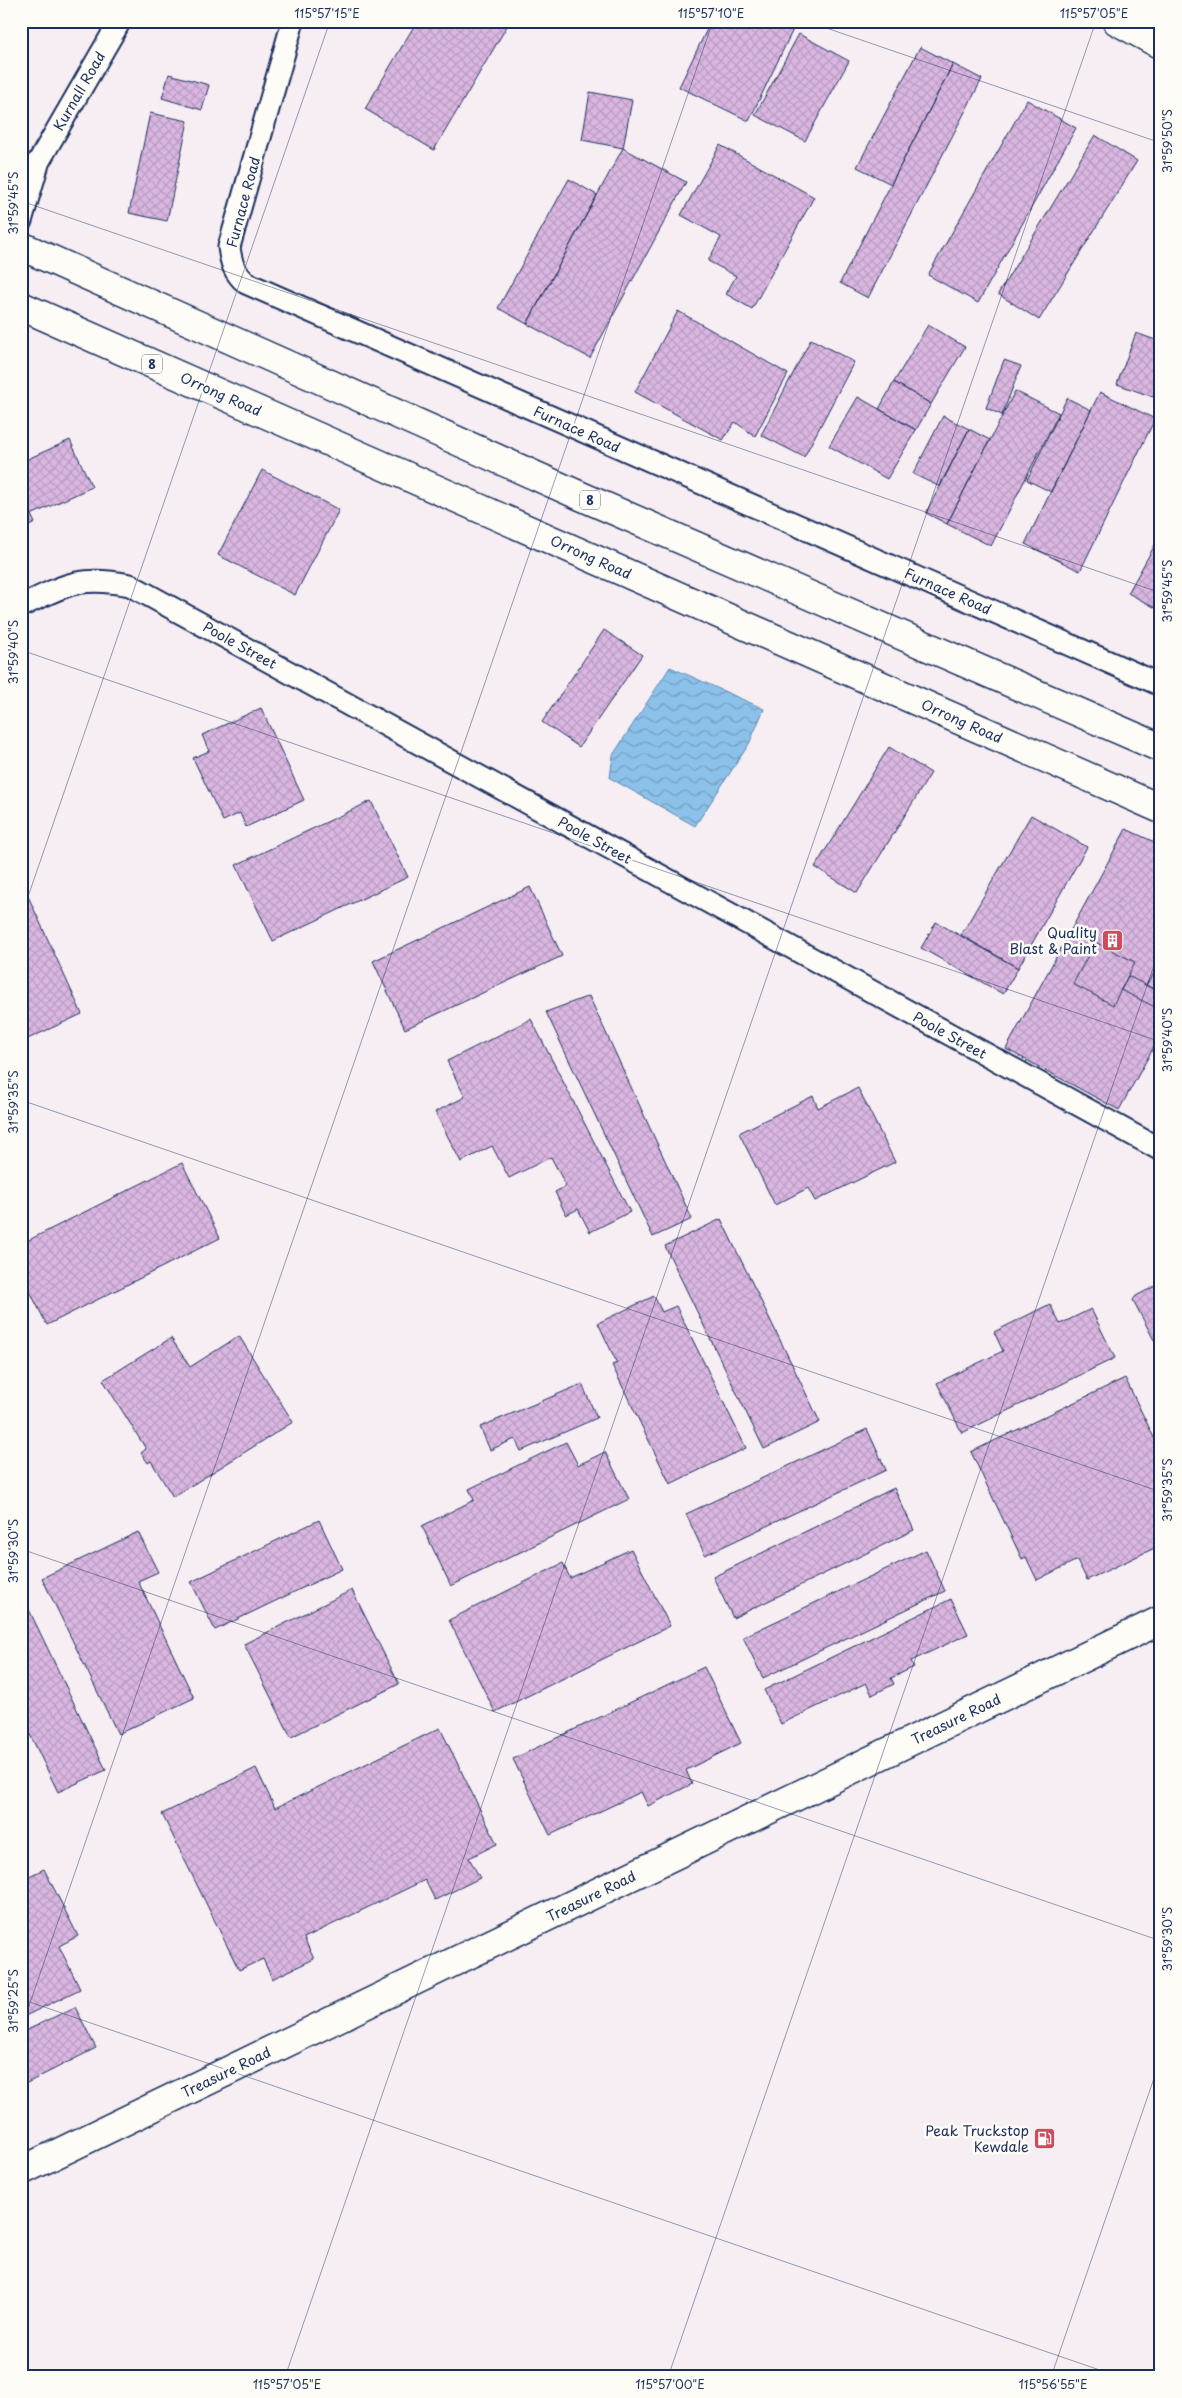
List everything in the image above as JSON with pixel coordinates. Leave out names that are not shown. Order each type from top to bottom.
[{"type":"main road","points":[[1117,21],[1161,45]]},
{"type":"main road","name":"8","points":[[21,246],[583,497],[1161,748]]},
{"type":"main road","name":"Orrong Road","points":[[21,306],[1161,809]]},
{"type":"main road","points":[[21,325],[66,326]]},
{"type":"main road","name":"Treasure Road","points":[[21,2171],[1161,1620]]},
{"type":"street","name":"Kurnall Road","points":[[21,221],[39,161],[120,21]]},
{"type":"street","name":"Furnace Road","points":[[293,21],[229,247],[230,260],[235,272],[246,282],[1161,684]]},
{"type":"street","name":"Kurnall Road","points":[[21,179],[39,161]]},
{"type":"street","name":"Poole Street","points":[[21,606],[70,583],[104,580],[130,585],[1161,1150]]},
{"type":"water","points":[[670,667],[764,709],[749,744],[695,826],[610,778],[613,755]]},
{"type":"building","points":[[417,21],[510,21],[434,150],[365,109]]},
{"type":"building","points":[[711,21],[797,21],[749,121],[679,87]]},
{"type":"building","points":[[799,34],[849,61],[805,141],[755,115]]},
{"type":"building","points":[[920,47],[953,64],[891,184],[857,167]]},
{"type":"building","points":[[953,64],[982,79],[868,298],[840,283]]},
{"type":"building","points":[[169,74],[209,85],[202,110],[162,98]]},
{"type":"building","points":[[590,92],[632,100],[623,148],[582,140]]},
{"type":"building","points":[[1027,100],[1076,128],[978,303],[928,275]]},
{"type":"building","points":[[150,113],[188,121],[167,221],[129,213]]},
{"type":"building","points":[[1095,135],[1137,161],[1039,320],[998,294]]},
{"type":"building","points":[[720,145],[814,197],[752,309],[726,294],[736,276],[708,261],[721,237],[681,215]]},
{"type":"building","points":[[623,148],[686,182],[590,358],[527,324]]},
{"type":"building","points":[[569,179],[597,195],[527,324],[498,308]]},
{"type":"building","points":[[678,311],[788,374],[755,436],[735,422],[723,440],[635,392]]},
{"type":"building","points":[[928,325],[965,347],[931,404],[894,382]]},
{"type":"building","points":[[1136,333],[1161,342],[1161,378],[1153,397],[1117,384]]},
{"type":"building","points":[[811,339],[854,362],[804,457],[761,435]]},
{"type":"building","points":[[1004,360],[1021,366],[1002,415],[986,408]]},
{"type":"building","points":[[894,382],[931,404],[916,430],[879,409]]},
{"type":"building","points":[[1015,391],[1059,413],[991,546],[947,524]]},
{"type":"building","points":[[1100,392],[1155,419],[1080,571],[1025,544]]},
{"type":"building","points":[[858,397],[916,430],[887,479],[829,446]]},
{"type":"building","points":[[1067,398],[1091,410],[1051,492],[1027,480]]},
{"type":"building","points":[[943,416],[969,429],[940,487],[913,474]]},
{"type":"building","points":[[969,429],[990,440],[947,524],[926,513]]},
{"type":"building","points":[[70,440],[92,487],[31,515],[35,523],[21,530],[21,462]]},
{"type":"building","points":[[262,470],[339,510],[295,595],[218,555]]},
{"type":"building","points":[[1161,534],[1161,611],[1128,593]]},
{"type":"building","points":[[604,630],[642,655],[579,747],[542,722]]},
{"type":"building","points":[[261,708],[304,800],[246,827],[240,813],[223,821],[193,758],[209,751],[202,735]]},
{"type":"building","points":[[889,747],[931,773],[857,893],[815,867]]},
{"type":"building","points":[[371,801],[408,877],[273,941],[236,865]]},
{"type":"building","points":[[1031,815],[1087,847],[1018,968],[961,935]]},
{"type":"building","name":"Quality Blast & Paint","points":[[1126,829],[1161,845],[1161,1034],[1119,1110],[1006,1049]]},
{"type":"building","points":[[21,881],[82,1014],[21,1042]]},
{"type":"building","points":[[530,887],[562,956],[405,1029],[373,961]]},
{"type":"building","points":[[936,922],[1018,968],[1003,994],[921,948]]},
{"type":"building","points":[[1095,942],[1135,962],[1113,1005],[1073,984]]},
{"type":"building","points":[[1161,963],[1161,993],[1146,985]]},
{"type":"building","points":[[1128,976],[1161,993],[1161,1010],[1121,990]]},
{"type":"building","points":[[589,996],[692,1219],[653,1237],[546,1012]]},
{"type":"building","points":[[531,1019],[630,1212],[590,1232],[578,1209],[566,1215],[555,1192],[566,1186],[551,1157],[509,1178],[492,1146],[461,1162],[435,1112],[465,1097],[447,1061]]},
{"type":"building","points":[[858,1088],[895,1162],[815,1201],[808,1188],[775,1205],[739,1133],[813,1096],[818,1108]]},
{"type":"building","points":[[182,1163],[220,1238],[47,1325],[21,1274],[21,1244]]},
{"type":"building","points":[[721,1219],[820,1422],[764,1449],[665,1246]]},
{"type":"building","points":[[1161,1283],[1161,1344],[1154,1340],[1133,1300],[1136,1296]]},
{"type":"building","points":[[654,1296],[662,1312],[676,1306],[746,1448],[670,1484],[612,1365],[617,1363],[598,1323]]},
{"type":"building","points":[[1050,1304],[1060,1324],[1091,1309],[1115,1358],[962,1433],[937,1383],[1003,1351],[994,1332]]},
{"type":"building","points":[[239,1336],[293,1422],[173,1497],[151,1461],[148,1463],[141,1453],[146,1449],[103,1380],[171,1338],[190,1367]]},
{"type":"building","points":[[1125,1378],[1161,1452],[1161,1545],[1087,1580],[1077,1560],[1037,1580],[1026,1557],[1022,1559],[971,1452]]},
{"type":"building","points":[[582,1384],[597,1418],[521,1451],[515,1439],[490,1450],[480,1427]]},
{"type":"building","points":[[867,1429],[886,1470],[705,1555],[686,1514]]},
{"type":"building","points":[[566,1442],[578,1465],[605,1452],[629,1499],[451,1586],[422,1526],[474,1500],[469,1489]]},
{"type":"building","points":[[894,1488],[914,1530],[733,1618],[713,1577]]},
{"type":"building","points":[[319,1520],[342,1569],[215,1630],[191,1582]]},
{"type":"building","points":[[138,1532],[158,1572],[138,1581],[194,1698],[118,1734],[42,1578]]},
{"type":"building","points":[[631,1549],[670,1626],[495,1712],[449,1620],[563,1563],[570,1578]]},
{"type":"building","points":[[926,1550],[945,1591],[763,1678],[743,1637]]},
{"type":"building","points":[[352,1590],[399,1684],[291,1737],[244,1644]]},
{"type":"building","points":[[21,1593],[106,1770],[58,1792],[21,1716]]},
{"type":"building","points":[[951,1599],[968,1634],[911,1661],[914,1667],[891,1678],[894,1684],[872,1695],[866,1683],[781,1724],[764,1690]]},
{"type":"building","points":[[704,1667],[741,1743],[686,1770],[692,1784],[648,1806],[641,1792],[550,1835],[513,1759]]},
{"type":"building","points":[[440,1728],[497,1844],[469,1858],[480,1878],[435,1900],[425,1880],[304,1938],[314,1959],[272,1979],[263,1959],[239,1970],[162,1814],[256,1768],[275,1808]]},
{"type":"building","points":[[44,1869],[78,1936],[59,1946],[80,1989],[21,2018],[21,1870],[25,1878]]},
{"type":"building","points":[[75,2007],[96,2048],[21,2086],[21,2033]]},
{"type":"place","name":"Quality Blast & Paint","points":[[1113,940]]},
{"type":"place","name":"Peak Truckstop Kewdale","points":[[1045,2138]]}]
